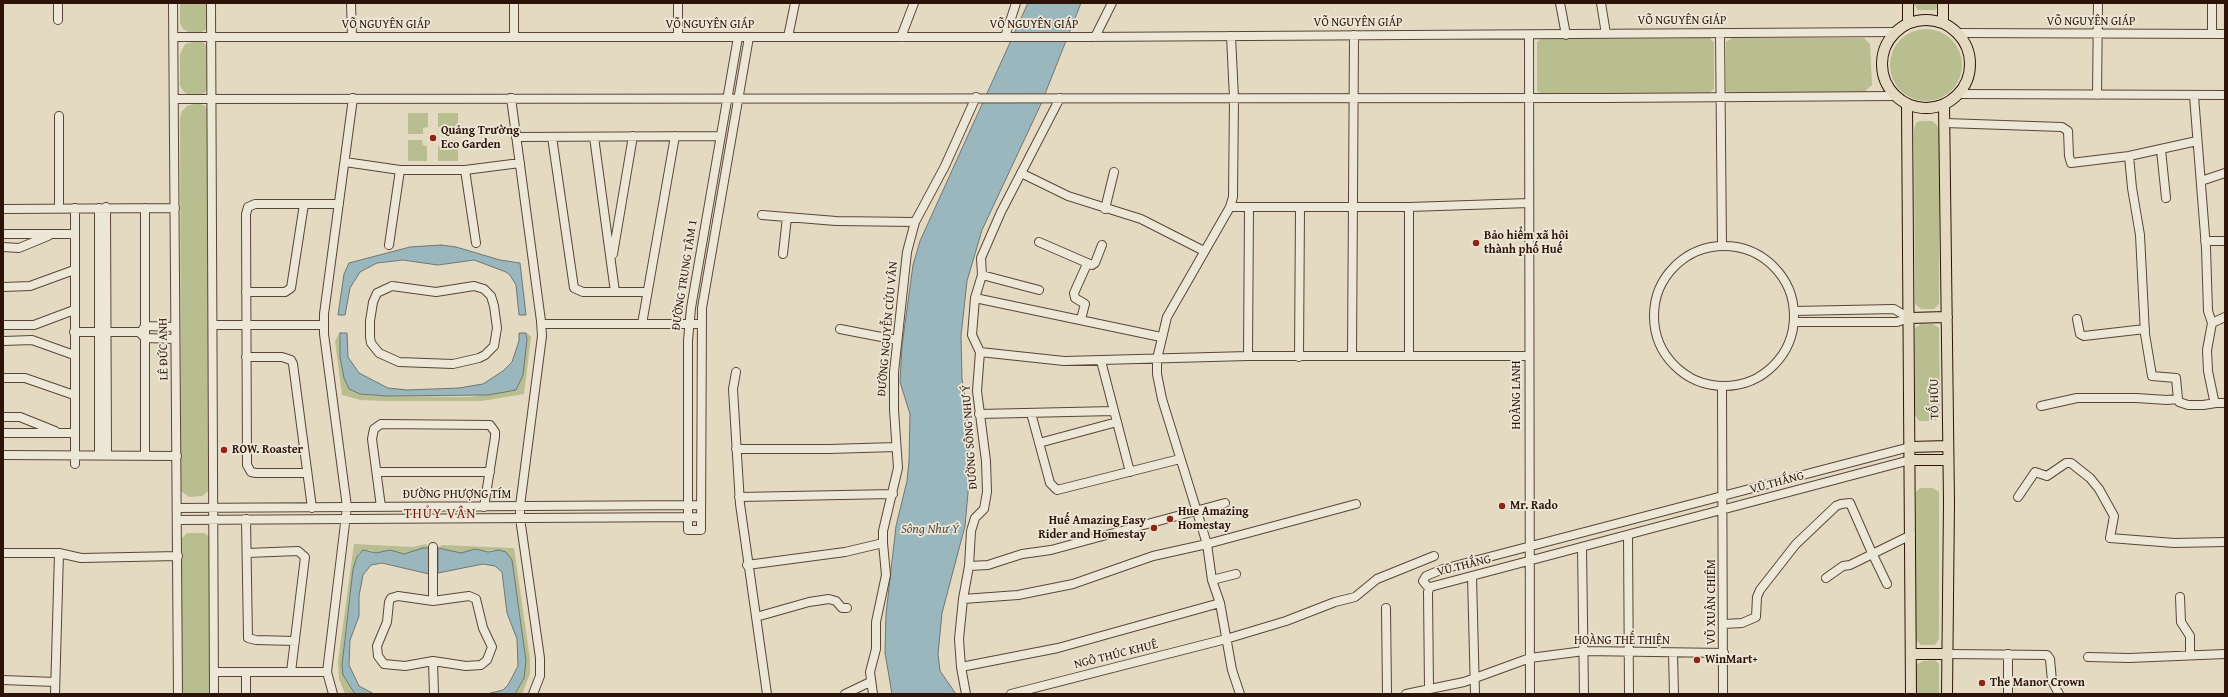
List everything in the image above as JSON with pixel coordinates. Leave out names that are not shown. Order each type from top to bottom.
[{"type":"main road","points":[[1908,3],[1908,23]]},
{"type":"main road","points":[[1943,3],[1943,23]]},
{"type":"main road","points":[[1929,20],[1943,23],[1957,33],[1966,47],[1969,63],[1966,80],[1958,94],[1944,104],[1929,108],[1907,104],[1895,96],[1885,81],[1882,64],[1885,46],[1895,32],[1908,23],[1929,20]]},
{"type":"main road","points":[[1907,104],[1911,694]]},
{"type":"main road","name":"TỐ HỮU","points":[[1944,104],[1948,446],[1947,694]]},
{"type":"main road","points":[[1909,318],[1947,317]]},
{"type":"main road","points":[[1910,447],[1948,446]]},
{"type":"main road","points":[[1910,460],[1948,460]]},
{"type":"main road","points":[[1911,654],[1948,654]]},
{"type":"street","points":[[58,3],[58,20]]},
{"type":"street","name":"LÊ ĐỨC ANH","points":[[173,3],[175,338],[178,520],[178,694]]},
{"type":"street","points":[[211,3],[214,694]]},
{"type":"street","points":[[351,3],[352,37]]},
{"type":"street","points":[[514,3],[514,37]]},
{"type":"street","points":[[678,3],[678,37]]},
{"type":"street","points":[[788,37],[795,3]]},
{"type":"street","points":[[901,37],[914,3]]},
{"type":"street","points":[[1006,37],[1016,3]]},
{"type":"street","points":[[1095,37],[1112,3]]},
{"type":"street","points":[[1560,3],[1566,35]]},
{"type":"street","points":[[1601,3],[1606,34]]},
{"type":"street","points":[[2097,95],[2098,3]]},
{"type":"street","points":[[2212,3],[2212,34]]},
{"type":"street","name":"VÕ NGUYÊN GIÁP","points":[[173,37],[1095,37],[1895,32]]},
{"type":"street","points":[[1720,33],[1722,246]]},
{"type":"street","name":"VÕ NGUYÊN GIÁP","points":[[1957,33],[2225,34]]},
{"type":"street","points":[[1352,356],[1354,35]]},
{"type":"street","name":"HOÀNG LANH","points":[[1529,35],[1530,694]]},
{"type":"street","points":[[1231,36],[1234,98],[1234,174],[1230,207],[1175,301],[1161,336],[1157,359],[1157,374],[1162,399],[1207,544],[1212,580],[1220,603],[1232,670],[1240,694]]},
{"type":"street","name":"ĐƯỜNG TRUNG TÂM 1","points":[[738,37],[689,324],[688,530],[701,530],[702,308],[749,37]]},
{"type":"street","points":[[1958,94],[2225,95]]},
{"type":"street","points":[[174,99],[1895,96]]},
{"type":"street","points":[[2194,96],[2205,241],[2208,311],[2212,323],[2207,350],[2208,371],[2216,403]]},
{"type":"street","name":"ĐƯỜNG NGUYỄN CỬU VÂN","points":[[873,694],[870,682],[870,672],[876,649],[876,622],[886,575],[882,543],[898,468],[894,380],[907,252],[915,222],[980,97]]},
{"type":"street","points":[[333,694],[327,672],[347,507],[324,325],[353,98]]},
{"type":"street","points":[[510,98],[542,324],[542,336],[520,506],[520,518],[540,658],[540,676],[533,694]]},
{"type":"street","name":"ĐƯỜNG SÔNG NHƯ Ý","points":[[966,694],[960,667],[959,639],[963,598],[969,566],[971,531],[975,518],[984,509],[987,492],[986,461],[977,391],[980,352],[972,335],[975,298],[982,275],[981,258],[1001,212],[1057,98]]},
{"type":"street","points":[[59,116],[59,208]]},
{"type":"street","points":[[1945,123],[2062,126],[2068,131],[2069,156],[2071,163],[2129,156],[2197,141]]},
{"type":"street","points":[[611,262],[633,136]]},
{"type":"street","points":[[642,324],[675,136]]},
{"type":"street","points":[[516,137],[720,136]]},
{"type":"street","points":[[552,137],[574,288],[583,292],[647,292]]},
{"type":"street","points":[[594,137],[615,292]]},
{"type":"street","points":[[2161,150],[2166,198]]},
{"type":"street","points":[[2129,156],[2132,188],[2140,235],[2145,329],[2152,376],[2176,378],[2178,399],[2182,404],[2203,405],[2225,403]]},
{"type":"street","points":[[344,162],[400,170],[465,170],[520,164]]},
{"type":"street","points":[[389,245],[400,170]]},
{"type":"street","points":[[465,170],[476,243]]},
{"type":"street","points":[[1105,209],[1114,172]]},
{"type":"street","points":[[1021,173],[1068,196],[1105,209],[1141,219],[1204,251]]},
{"type":"street","points":[[2201,181],[2225,173]]},
{"type":"street","points":[[1230,207],[1409,207],[1529,203]]},
{"type":"street","points":[[307,473],[256,473],[248,469],[247,465],[246,214],[248,206],[255,204],[339,204]]},
{"type":"street","points":[[246,292],[285,292],[291,288],[304,204]]},
{"type":"street","points":[[1248,356],[1249,207]]},
{"type":"street","points":[[1300,207],[1300,357]]},
{"type":"street","points":[[1409,207],[1409,356]]},
{"type":"street","points":[[74,208],[74,464]]},
{"type":"street","points":[[103,208],[103,455]]},
{"type":"street","points":[[145,208],[143,332],[145,455]]},
{"type":"street","points":[[3,209],[175,208]]},
{"type":"street","points":[[762,215],[836,221],[915,222]]},
{"type":"street","points":[[783,254],[787,217]]},
{"type":"street","points":[[3,234],[74,234]]},
{"type":"street","points":[[3,247],[20,248],[52,234]]},
{"type":"street","points":[[2205,241],[2225,241]]},
{"type":"street","points":[[1039,242],[1075,256],[1087,264],[1093,265],[1102,245]]},
{"type":"street","points":[[1722,246],[1748,250],[1771,264],[1787,285],[1794,311],[1794,322],[1787,348],[1771,369],[1748,382],[1722,387],[1696,381],[1674,366],[1659,343],[1654,316],[1659,290],[1674,267],[1696,251],[1722,246]]},
{"type":"street","points":[[1081,319],[1085,304],[1075,298],[1074,293],[1087,264]]},
{"type":"street","points":[[3,287],[30,286],[74,270]]},
{"type":"street","points":[[982,275],[1039,290]]},
{"type":"street","points":[[474,286],[484,289],[491,296],[497,328],[494,346],[485,355],[479,358],[453,364],[413,363],[399,362],[378,353],[371,343],[370,321],[374,297],[386,287],[436,292],[474,286]]},
{"type":"street","points":[[975,298],[1161,336]]},
{"type":"street","points":[[1794,311],[1894,309],[1909,318]]},
{"type":"street","points":[[3,325],[34,325],[74,310]]},
{"type":"street","points":[[1824,310],[1824,322]]},
{"type":"street","points":[[1866,310],[1866,322]]},
{"type":"street","points":[[2212,323],[2225,317]]},
{"type":"street","points":[[1794,322],[1897,322],[1909,318]]},
{"type":"street","points":[[2077,319],[2080,334],[2084,336],[2145,329]]},
{"type":"street","points":[[542,324],[702,324]]},
{"type":"street","points":[[213,325],[324,325]]},
{"type":"street","points":[[74,332],[143,332],[175,327]]},
{"type":"street","points":[[840,329],[897,340]]},
{"type":"street","points":[[143,332],[175,338]]},
{"type":"street","points":[[3,341],[32,340],[74,355]]},
{"type":"street","points":[[980,352],[1064,361],[1248,356],[1529,356]]},
{"type":"street","points":[[246,357],[282,357],[291,360],[293,364],[312,508]]},
{"type":"street","points":[[1101,361],[1130,472]]},
{"type":"street","points":[[736,372],[733,389],[739,497],[747,565],[756,617],[766,694]]},
{"type":"street","points":[[3,378],[25,378],[74,395]]},
{"type":"street","name":"VŨ XUÂN CHIÊM","points":[[1722,387],[1724,624],[1723,694]]},
{"type":"street","points":[[2041,406],[2077,398],[2178,399]]},
{"type":"street","points":[[979,414],[1114,411]]},
{"type":"street","points":[[1031,413],[1050,483],[1057,490],[1180,459]]},
{"type":"street","points":[[3,417],[20,416],[61,433]]},
{"type":"street","points":[[1039,443],[1117,422]]},
{"type":"street","points":[[382,507],[372,434],[377,425],[381,424],[490,425],[495,432],[484,507]]},
{"type":"street","points":[[3,433],[74,433]]},
{"type":"street","points":[[736,449],[896,447]]},
{"type":"street","name":"VŨ THẮNG","points":[[1910,447],[1443,569],[1428,575],[1423,582],[1430,587],[1910,460]]},
{"type":"street","points":[[3,455],[177,456]]},
{"type":"street","points":[[2018,497],[2034,472],[2047,476],[2066,463],[2071,463],[2090,478],[2099,489],[2114,516],[2110,538],[2174,543],[2225,542]]},
{"type":"street","points":[[377,472],[490,472]]},
{"type":"street","points":[[739,497],[893,494]]},
{"type":"street","points":[[969,566],[988,565],[1022,554],[1051,550],[1198,512],[1225,503]]},
{"type":"street","points":[[1724,624],[1742,623],[1756,617],[1757,597],[1760,590],[1796,544],[1836,506],[1850,503],[1887,584]]},
{"type":"street","points":[[963,598],[1018,595],[1073,584],[1153,556],[1207,544],[1356,504]]},
{"type":"street","name":"ĐƯỜNG PHƯỢNG TÍM","points":[[177,508],[701,505]]},
{"type":"street","name":"ĐƯỜNG PHƯỢNG TÍM","points":[[178,520],[701,517]]},
{"type":"street","points":[[246,519],[248,638],[256,640],[295,641]]},
{"type":"street","points":[[1628,535],[1629,694]]},
{"type":"street","points":[[1826,578],[1843,566],[1850,565],[1911,535]]},
{"type":"street","points":[[747,565],[845,552],[882,543]]},
{"type":"street","points":[[433,547],[433,601]]},
{"type":"street","points":[[1582,547],[1584,694]]},
{"type":"street","points":[[247,553],[298,551],[305,557],[291,672]]},
{"type":"street","points":[[3,554],[59,553],[81,558],[178,556]]},
{"type":"street","points":[[55,694],[59,553]]},
{"type":"street","name":"NGÔ THÚC KHUÊ","points":[[1011,694],[1226,639],[1286,621],[1335,602],[1355,597],[1377,579],[1434,556]]},
{"type":"street","points":[[1212,580],[1236,574]]},
{"type":"street","points":[[1472,576],[1475,694]]},
{"type":"street","points":[[1429,689],[1428,592],[1430,587]]},
{"type":"street","points":[[398,596],[433,601],[469,596],[476,599],[483,628],[492,647],[490,656],[481,665],[466,666],[433,661],[405,666],[389,666],[380,660],[377,651],[387,622],[389,602],[391,598],[398,596]]},
{"type":"street","points":[[2180,597],[2181,622],[2190,636],[2190,655]]},
{"type":"street","points":[[756,617],[809,602],[829,599],[836,601],[842,608],[847,608]]},
{"type":"street","points":[[960,667],[1058,648],[1220,603]]},
{"type":"street","points":[[1386,608],[1387,694]]},
{"type":"street","name":"HOÀNG THẾ THIỆN","points":[[1406,694],[1474,679],[1530,658],[1584,651],[1724,654]]},
{"type":"street","points":[[1673,653],[1674,694]]},
{"type":"street","points":[[1948,654],[2047,655],[2050,659],[2052,681],[2059,694]]},
{"type":"street","points":[[2008,654],[2008,694]]},
{"type":"street","points":[[2088,657],[2129,658],[2225,654]]},
{"type":"street","points":[[433,661],[434,690]]},
{"type":"street","points":[[214,672],[327,672]]},
{"type":"street","points":[[246,672],[246,694]]},
{"type":"street","points":[[3,680],[55,682]]},
{"type":"street","points":[[845,694],[870,682]]},
{"type":"green space","points":[[180,3],[209,3],[208,27],[198,34],[190,33],[183,29],[180,23]]},
{"type":"green space","points":[[1913,3],[1939,3],[1939,5],[1935,10],[1918,10]]},
{"type":"green space","points":[[1926,29],[1946,35],[1956,45],[1962,65],[1956,85],[1946,95],[1926,101],[1906,95],[1896,85],[1890,65],[1896,45],[1906,35]]},
{"type":"green space","points":[[1710,38],[1714,43],[1714,89],[1709,93],[1542,94],[1537,91],[1537,42],[1541,39]]},
{"type":"green space","points":[[1732,38],[1864,38],[1870,44],[1872,85],[1863,93],[1729,93],[1726,90],[1726,42]]},
{"type":"green space","points":[[196,41],[203,42],[208,47],[208,88],[202,96],[190,96],[184,92],[180,86],[180,54],[185,44]]},
{"type":"green space","points":[[198,103],[205,106],[209,112],[210,490],[202,496],[189,497],[181,491],[180,118],[182,111],[187,106]]},
{"type":"green space","points":[[408,113],[428,113],[428,127],[423,128],[423,134],[408,134]]},
{"type":"green space","points":[[438,113],[458,113],[458,134],[443,134],[443,128],[438,127]]},
{"type":"green space","points":[[1920,121],[1932,121],[1937,125],[1939,132],[1939,304],[1934,309],[1921,309],[1915,304],[1914,130],[1916,123]]},
{"type":"green space","points":[[408,140],[422,140],[423,145],[427,146],[427,161],[408,161]]},
{"type":"green space","points":[[443,140],[458,140],[458,161],[438,161],[438,146],[442,146]]},
{"type":"green space","points":[[1921,324],[1933,324],[1939,328],[1940,417],[1934,421],[1919,421],[1915,415],[1915,328]]},
{"type":"green space","points":[[339,333],[342,367],[349,389],[365,395],[468,397],[516,390],[523,375],[527,333],[531,337],[524,394],[482,401],[360,400],[342,395],[335,341]]},
{"type":"green space","points":[[1920,488],[1933,488],[1939,492],[1939,639],[1935,645],[1921,645],[1916,640],[1916,492]]},
{"type":"green space","points":[[187,533],[204,533],[210,537],[210,694],[182,694],[181,539]]},
{"type":"green space","points":[[354,544],[413,547],[426,544],[429,548],[404,554],[394,551],[383,551],[376,553],[370,550],[359,553],[353,569],[344,643],[343,675],[355,694],[345,694],[339,679],[338,662]]},
{"type":"green space","points":[[442,545],[514,548],[530,659],[530,674],[522,694],[515,694],[520,686],[526,661],[512,560],[494,550],[461,553],[438,548]]},
{"type":"green space","points":[[1935,660],[1939,664],[1939,694],[1916,694],[1916,665],[1923,661]]},
{"type":"water","name":"Sông Như Ý","points":[[1028,3],[1081,3],[1041,104],[982,230],[967,281],[961,336],[962,379],[967,409],[970,471],[965,526],[942,613],[938,654],[940,671],[956,694],[892,694],[885,653],[886,614],[896,526],[907,481],[909,461],[910,414],[900,382],[902,346],[913,265],[920,241]]},
{"type":"water","points":[[441,245],[456,247],[500,260],[520,263],[526,315],[519,315],[516,285],[510,275],[506,272],[474,260],[438,265],[403,260],[377,263],[360,272],[350,288],[345,315],[338,315],[344,274],[349,263],[410,247]]},
{"type":"water","points":[[340,333],[347,333],[348,357],[359,373],[388,388],[407,390],[459,388],[483,384],[503,371],[512,362],[519,341],[519,333],[526,333],[527,340],[523,375],[516,390],[488,395],[387,396],[360,394],[349,389],[344,378],[340,357]]},
{"type":"water","points":[[423,548],[429,548],[429,574],[382,563],[371,565],[363,575],[359,596],[359,616],[350,640],[349,665],[359,686],[374,694],[355,694],[343,675],[342,665],[353,569],[357,557],[363,550],[376,553],[390,550],[404,554]]},
{"type":"water","points":[[438,548],[461,553],[475,549],[488,552],[499,550],[506,552],[512,560],[526,661],[524,678],[515,694],[487,694],[503,690],[508,685],[518,666],[517,639],[507,613],[502,572],[495,566],[483,564],[438,573]]},
{"type":"place","name":"Quảng Trường Eco Garden","points":[[433,138]]},
{"type":"place","name":"Bảo hiểm xã hội thành phố Huế","points":[[1476,243]]},
{"type":"place","name":"ROW. Roaster","points":[[224,450]]},
{"type":"place","name":"Mr. Rado","points":[[1502,506]]},
{"type":"place","name":"Hue Amazing Homestay","points":[[1170,519]]},
{"type":"place","name":"Huế Amazing Easy Rider and Homestay","points":[[1154,528]]},
{"type":"place","name":"WinMart+","points":[[1697,660]]},
{"type":"place","name":"The Manor Crown","points":[[1982,683]]},
{"type":"district","name":"THỦY VÂN","points":[[440,514]]}]
